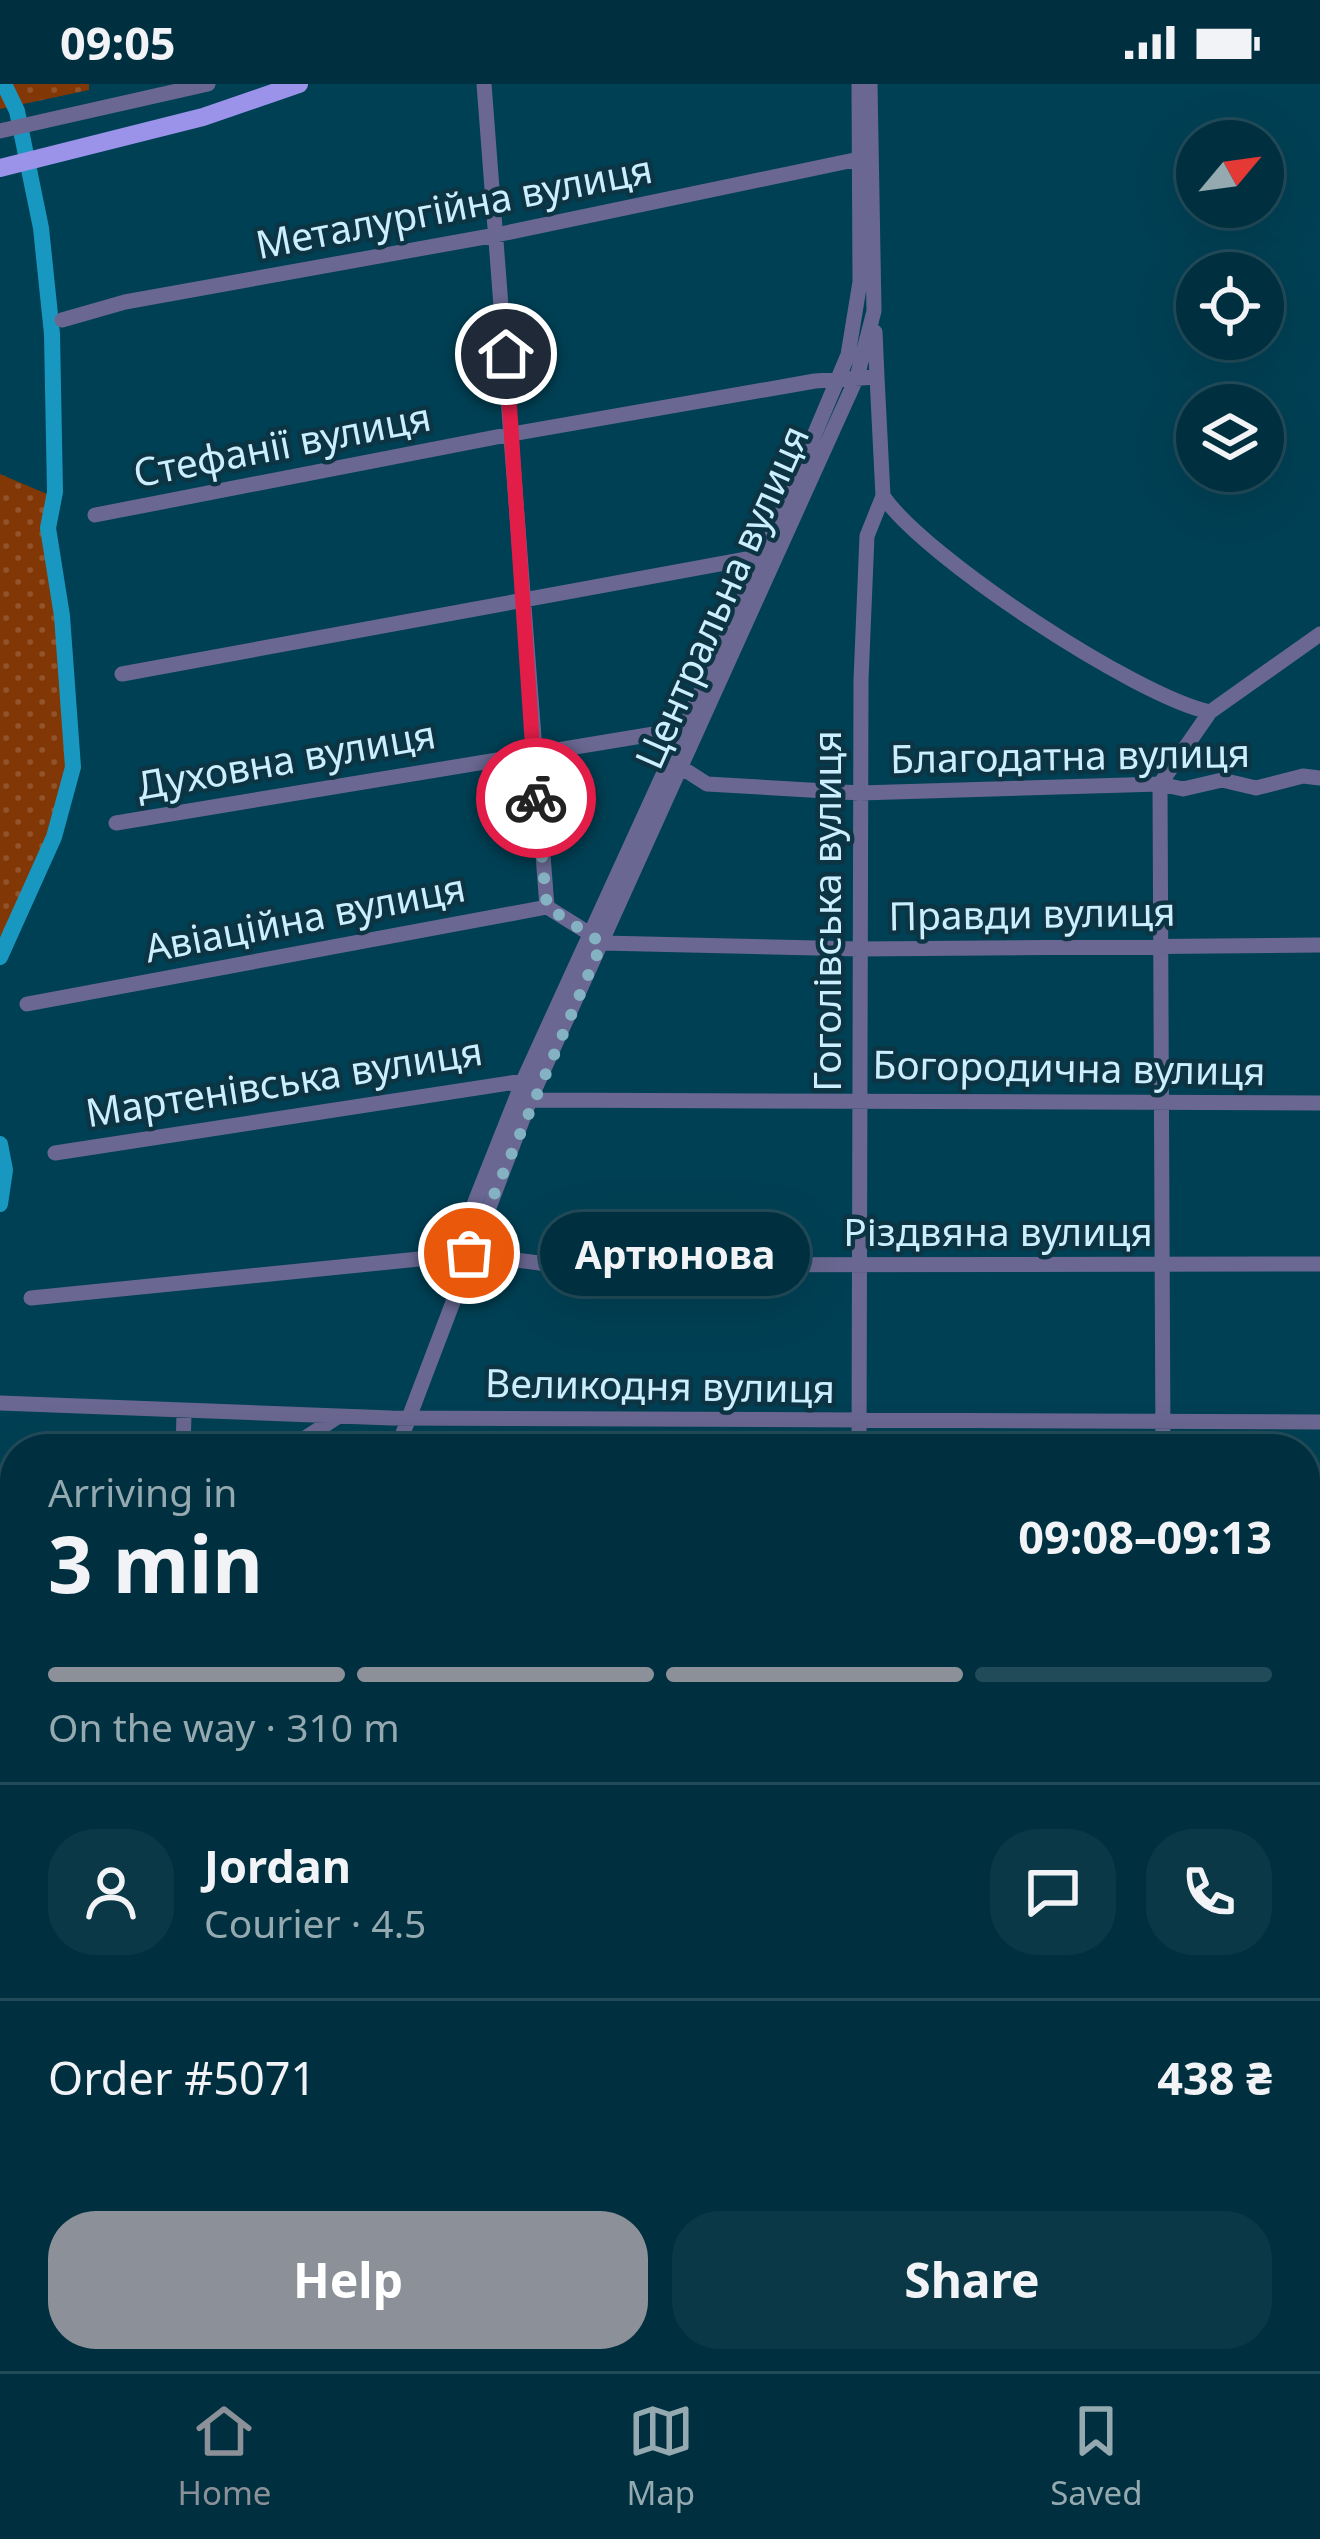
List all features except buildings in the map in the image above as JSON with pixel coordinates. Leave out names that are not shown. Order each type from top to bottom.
[{"type":"main road","points":[[0,168],[89,148],[299,84]]},
{"type":"street","points":[[0,131],[208,84]]},
{"type":"street","points":[[484,84],[547,907],[595,937]]},
{"type":"street","name":"Центральна вулиця","points":[[461,1255],[679,736],[763,556],[848,355],[860,282],[859,84]]},
{"type":"street","name":"Центральна вулиця","points":[[403,1434],[523,1081],[682,768],[857,377],[874,310],[870,84]]},
{"type":"street","name":"Металургійна вулиця","points":[[62,320],[125,302],[496,236],[859,159]]},
{"type":"street","name":"Гоголівська вулиця","points":[[860,1434],[860,794],[867,536],[884,496],[874,310]]},
{"type":"street","points":[[857,377],[877,377]]},
{"type":"street","name":"Стефанії вулиця","points":[[95,515],[512,434],[857,377]]},
{"type":"street","points":[[884,496],[913,532],[994,591],[1137,682],[1210,712]]},
{"type":"street","points":[[122,674],[763,556]]},
{"type":"street","points":[[1163,1434],[1160,784],[1210,712],[1320,634]]},
{"type":"street","name":"Духовна вулиця","points":[[116,823],[532,751],[673,731],[679,736]]},
{"type":"street","name":"Благодатна вулиця","points":[[682,768],[707,784],[860,794],[1160,784],[1183,789],[1222,780],[1256,788],[1303,776],[1320,778]]},
{"type":"street","name":"Авіаційна вулиця","points":[[27,1004],[547,907]]},
{"type":"street","name":"Правди вулиця","points":[[595,937],[860,949],[1320,945]]},
{"type":"street","name":"Мартенівська вулиця","points":[[55,1153],[518,1077],[523,1081]]},
{"type":"street","name":"Богородична вулиця","points":[[530,1100],[1320,1103]]},
{"type":"street","name":"Різдвяна вулиця","points":[[31,1298],[461,1255],[555,1265],[1320,1264]]},
{"type":"street","name":"Великодня вулиця","points":[[0,1403],[336,1418],[1320,1422]]},
{"type":"street","points":[[183,1434],[184,1414]]},
{"type":"street","points":[[311,1434],[336,1418]]},
{"type":"shaded area","points":[[0,84],[89,84],[89,90],[0,109]]},
{"type":"shaded area","points":[[0,474],[54,497],[51,562],[73,733],[63,815],[0,957]]},
{"type":"waterway","points":[[0,957],[54,837],[73,767],[62,616],[48,528],[55,492],[52,334],[41,228],[17,111],[4,84]]},
{"type":"waterway","points":[[0,1144],[5,1170],[0,1204]]},
{"type":"way so far","points":[[469,1253],[530,1100],[602,943],[547,907],[536,798]]},
{"type":"place","name":"Артюнова","points":[[469,1253]]},
{"type":"route","points":[[506,354],[536,798]]}]
